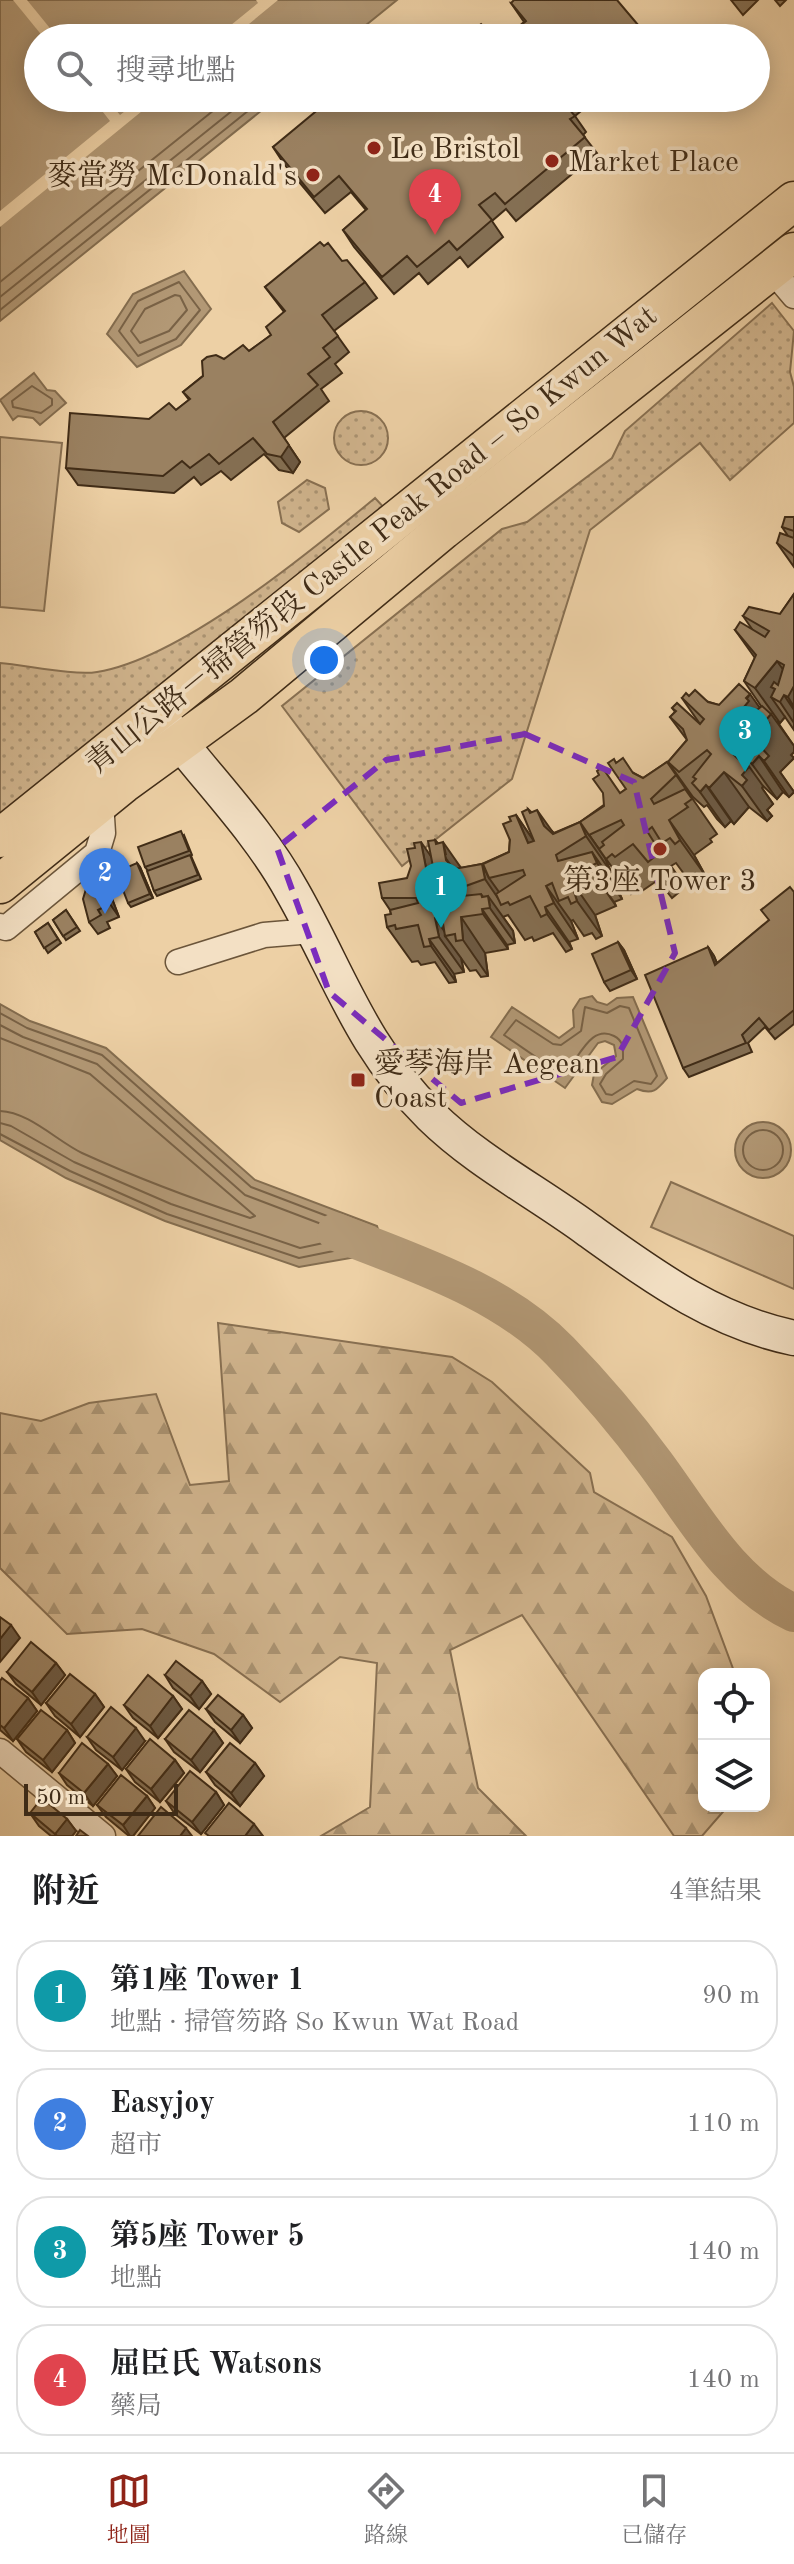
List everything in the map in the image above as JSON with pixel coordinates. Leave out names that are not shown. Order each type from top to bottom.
[{"type":"main road","name":"青山公路－掃管笏段 Castle Peak Road – So Kwun Wat","points":[[0,838],[794,201]]},
{"type":"main road","name":"青山公路－掃管笏段 Castle Peak Road – So Kwun Wat","points":[[0,884],[101,802],[181,744],[787,272]]},
{"type":"street","points":[[155,711],[257,838],[292,889],[360,1028],[381,1059],[453,1137],[670,1289],[730,1319],[794,1338]]},
{"type":"street","points":[[0,926],[6,928],[97,853],[103,833],[101,802]]},
{"type":"street","points":[[178,962],[264,935],[312,931]]},
{"type":"street","points":[[0,1751],[103,1836]]},
{"type":"highlighted area","points":[[525,734],[634,782],[675,953],[617,1057],[461,1103],[329,992],[277,848],[386,760]]},
{"type":"green space","points":[[772,303],[794,331],[790,372],[794,387],[794,423],[730,480],[700,443],[590,530],[512,779],[402,866],[282,706],[502,529],[527,522],[612,458],[625,431]]},
{"type":"green space","points":[[361,411],[380,419],[388,438],[380,457],[361,465],[342,457],[334,438],[342,419]]},
{"type":"green space","points":[[0,437],[62,443],[44,611],[0,607]]},
{"type":"green space","points":[[307,480],[325,488],[329,509],[299,532],[282,523],[278,502]]},
{"type":"green space","points":[[375,498],[387,511],[0,828],[0,663],[88,673],[130,663],[166,647],[243,600]]},
{"type":"green space","points":[[671,1182],[794,1236],[794,1289],[651,1227]]},
{"type":"green space","points":[[218,1323],[452,1357],[492,1382],[590,1473],[594,1492],[672,1537],[706,1596],[733,1668],[698,1668],[698,1812],[723,1812],[702,1836],[674,1836],[522,1615],[450,1650],[478,1788],[526,1836],[321,1836],[370,1807],[377,1663],[340,1657],[280,1702],[214,1654],[142,1629],[67,1634],[0,1568],[0,1413],[41,1421],[89,1403],[156,1394],[190,1485],[229,1481]]},
{"type":"water","points":[[0,0],[397,0],[367,24],[24,24],[24,112],[260,112],[0,321]]},
{"type":"water","points":[[184,271],[211,309],[181,345],[137,367],[107,334],[133,294]]},
{"type":"water","points":[[34,373],[47,390],[55,391],[66,403],[40,425],[33,418],[18,416],[13,420],[0,400]]},
{"type":"water","points":[[592,996],[597,1002],[607,1005],[617,998],[633,997],[667,1078],[657,1088],[647,1092],[637,1089],[612,1104],[602,1102],[592,1085],[594,1074],[616,1056],[614,1045],[605,1041],[598,1043],[565,1088],[491,1037],[512,1007],[559,1038],[574,1027],[573,1010],[580,999]]},
{"type":"water","points":[[0,1004],[30,1021],[106,1048],[255,1180],[377,1226],[385,1252],[299,1267],[165,1221],[66,1178],[0,1140]]},
{"type":"water","points":[[763,1122],[783,1130],[791,1150],[783,1170],[763,1178],[743,1170],[735,1150],[743,1130]]},
{"type":"pier","points":[[13,0],[27,0],[47,24],[33,24]]},
{"type":"pier","points":[[256,0],[278,0],[249,24],[232,24],[258,3]]},
{"type":"pier","points":[[103,112],[118,112],[120,115],[124,112],[141,112],[0,227],[0,211],[110,121]]},
{"type":"building","points":[[514,0],[617,0],[637,24],[522,24],[526,21],[511,3]]},
{"type":"building","points":[[315,112],[572,112],[575,116],[570,119],[585,137],[505,204],[495,193],[479,205],[492,220],[457,250],[449,241],[417,267],[407,256],[382,277],[343,230],[367,209],[339,176],[314,197],[273,147]]},
{"type":"building","points":[[320,242],[324,246],[328,243],[365,282],[322,315],[338,336],[323,348],[330,357],[308,374],[318,385],[273,422],[289,445],[281,457],[267,454],[253,438],[219,464],[209,454],[190,468],[182,461],[163,476],[66,468],[70,413],[149,419],[169,403],[176,410],[190,399],[183,392],[203,376],[202,361],[207,357],[216,355],[224,359],[243,345],[249,351],[271,335],[266,327],[285,311],[265,287]]},
{"type":"building","points":[[785,517],[794,517],[794,531],[782,527]]},
{"type":"building","points":[[780,533],[794,538],[794,556],[777,543]]},
{"type":"building","points":[[794,594],[794,686],[788,697],[784,695],[780,702],[771,697],[775,689],[771,687],[774,682],[778,685],[784,665],[777,661],[755,688],[744,681],[756,655],[735,630],[740,622],[765,637],[769,631],[743,616],[749,607],[780,614]]},
{"type":"building","points":[[739,684],[750,694],[746,698],[749,701],[731,723],[735,727],[762,706],[771,714],[766,720],[769,723],[753,739],[769,756],[764,761],[759,756],[752,764],[738,751],[734,755],[748,768],[742,775],[747,780],[742,786],[724,772],[709,788],[706,785],[700,792],[692,783],[696,779],[693,777],[711,754],[707,750],[679,772],[668,762],[687,740],[683,729],[670,717],[676,711],[672,708],[677,703],[700,724],[704,719],[682,698],[686,693],[689,696],[695,690],[708,702],[719,705]]},
{"type":"building","points":[[623,758],[633,773],[643,778],[667,762],[676,775],[651,799],[654,804],[685,789],[692,799],[685,804],[688,807],[669,820],[680,840],[675,844],[670,838],[662,843],[652,827],[647,831],[657,847],[649,852],[653,858],[648,862],[633,844],[615,857],[612,854],[606,859],[599,849],[604,845],[602,842],[624,825],[621,820],[589,835],[580,822],[604,806],[603,793],[593,779],[602,767],[620,793],[626,789],[608,763],[614,759],[616,763]]},
{"type":"building","points":[[528,809],[530,813],[537,810],[544,826],[553,834],[580,822],[586,836],[556,855],[558,861],[592,852],[597,863],[589,867],[591,870],[570,879],[577,901],[571,904],[568,897],[559,901],[552,883],[546,886],[554,903],[545,907],[547,914],[541,917],[530,896],[510,905],[508,902],[501,905],[496,894],[525,875],[523,870],[489,878],[483,864],[509,852],[510,840],[503,824],[511,821],[509,817],[516,815],[528,843],[534,841],[522,812]]},
{"type":"building","points":[[181,831],[189,851],[145,867],[138,847]]},
{"type":"building","points":[[435,840],[436,844],[443,842],[446,860],[454,869],[482,864],[485,879],[452,891],[453,897],[488,896],[490,908],[482,909],[483,914],[461,917],[463,940],[456,941],[455,934],[445,936],[442,917],[435,918],[439,937],[429,939],[431,946],[424,947],[418,925],[396,929],[395,925],[387,927],[385,915],[391,914],[390,910],[418,903],[416,898],[382,898],[379,883],[407,878],[411,866],[407,849],[415,848],[414,843],[421,842],[427,873],[434,872],[428,841]]},
{"type":"building","points":[[190,855],[198,875],[154,891],[147,871]]},
{"type":"building","points":[[137,863],[150,894],[128,903],[116,872]]},
{"type":"building","points":[[102,883],[110,904],[98,910],[101,915],[89,922],[83,899],[86,889]]},
{"type":"building","points":[[790,887],[794,892],[794,1010],[769,1030],[759,1018],[742,1035],[746,1043],[683,1068],[645,975],[708,947],[715,965],[769,920],[761,910]]},
{"type":"building","points":[[66,910],[77,927],[63,936],[53,920]]},
{"type":"building","points":[[48,923],[58,939],[44,948],[35,932]]},
{"type":"building","points":[[618,942],[631,970],[604,982],[592,954]]},
{"type":"building","points":[[0,1617],[11,1625],[0,1639]]},
{"type":"building","points":[[31,1642],[56,1663],[32,1692],[7,1672]]},
{"type":"building","points":[[176,1661],[202,1681],[190,1696],[165,1675]]},
{"type":"building","points":[[70,1674],[95,1694],[71,1724],[46,1703]]},
{"type":"building","points":[[148,1675],[173,1696],[150,1726],[124,1705]]},
{"type":"building","points":[[2,1678],[28,1698],[4,1728],[0,1725]]},
{"type":"building","points":[[218,1695],[243,1715],[231,1730],[206,1709]]},
{"type":"building","points":[[111,1707],[136,1728],[113,1757],[87,1737]]},
{"type":"building","points":[[41,1710],[67,1730],[43,1760],[17,1739]]},
{"type":"building","points":[[189,1710],[214,1730],[191,1760],[165,1739]]},
{"type":"building","points":[[150,1739],[175,1760],[151,1789],[126,1769]]},
{"type":"building","points":[[82,1743],[108,1764],[84,1793],[59,1773]]},
{"type":"building","points":[[230,1743],[255,1763],[231,1793],[206,1772]]},
{"type":"building","points":[[190,1771],[216,1792],[192,1822],[166,1801]]},
{"type":"building","points":[[121,1775],[147,1796],[123,1825],[97,1805]]},
{"type":"building","points":[[42,1798],[67,1819],[55,1834],[30,1813]]},
{"type":"building","points":[[229,1803],[254,1824],[245,1836],[209,1836],[205,1833]]},
{"type":"building","points":[[161,1807],[186,1828],[180,1836],[138,1836]]},
{"type":"waterway","points":[[336,1232],[455,1280],[511,1311],[537,1330],[560,1351],[621,1420],[732,1567],[771,1600],[794,1613]]},
{"type":"place","name":"Le Bristol","points":[[374,148]]},
{"type":"place","name":"Market Place","points":[[552,161]]},
{"type":"place","name":"麥當勞 McDonald's","points":[[313,175]]},
{"type":"place","name":"屈臣氏 Watsons","points":[[435,235]]},
{"type":"place","name":"第5座 Tower 5","points":[[745,772]]},
{"type":"place","name":"第3座 Tower 3","points":[[660,849]]},
{"type":"place","name":"Easyjoy","points":[[105,914]]},
{"type":"place","name":"第1座 Tower 1","points":[[441,928]]},
{"type":"place","name":"愛琴海岸 Aegean Coast","points":[[358,1080]]}]
